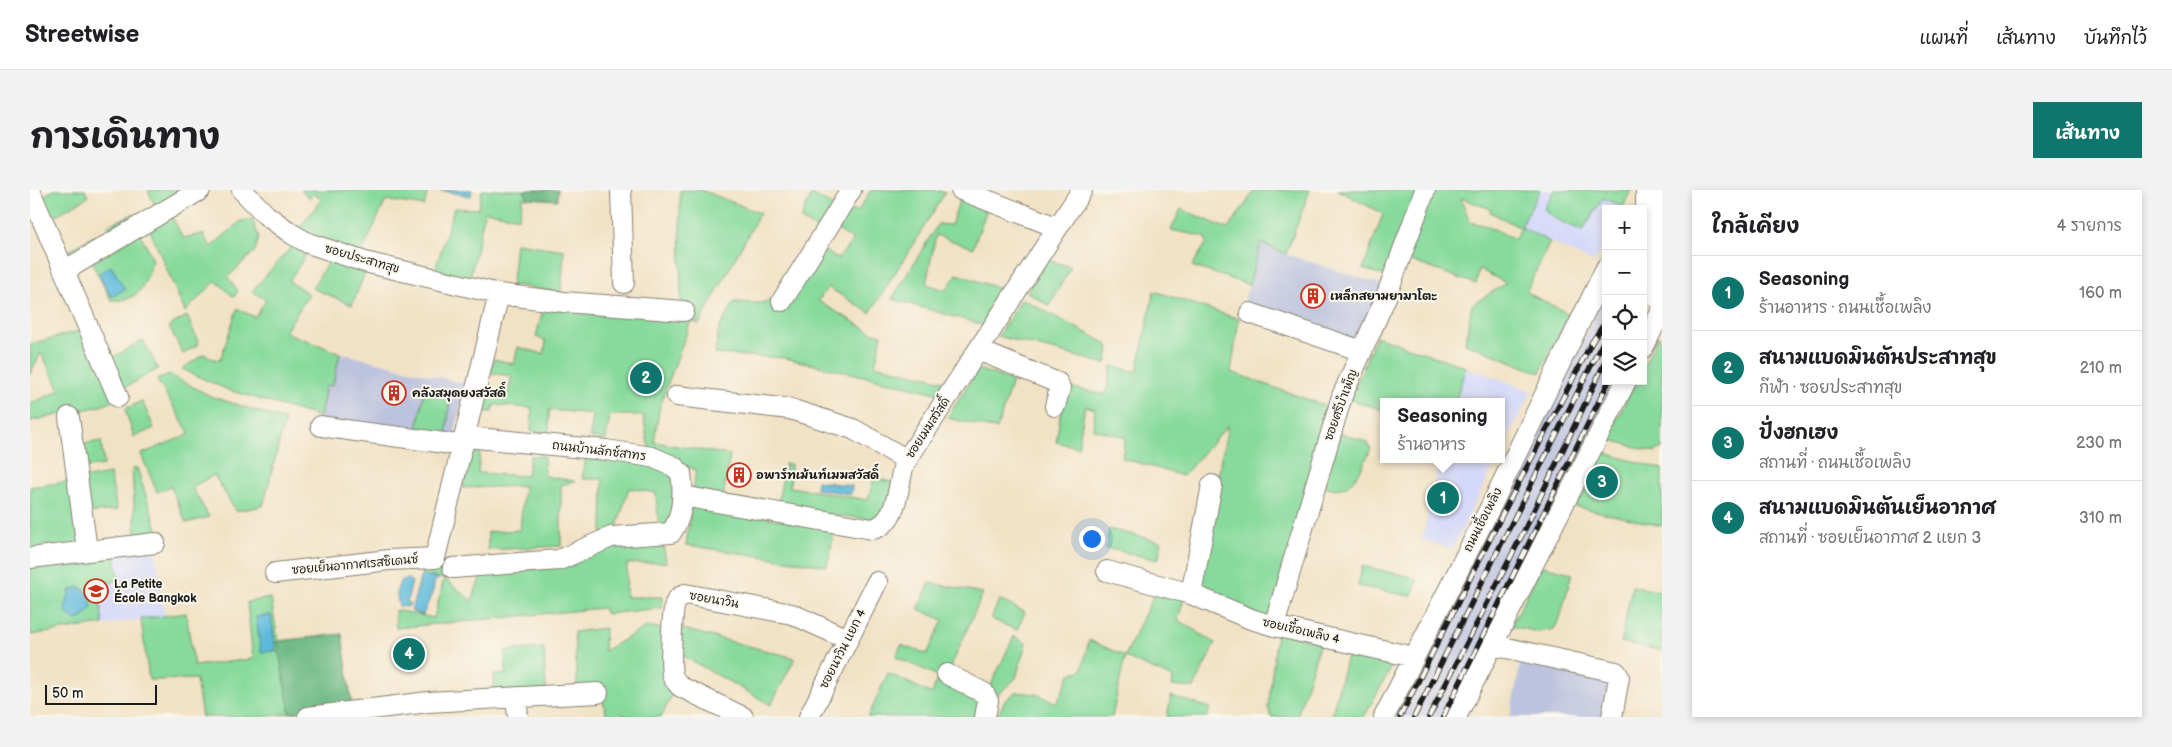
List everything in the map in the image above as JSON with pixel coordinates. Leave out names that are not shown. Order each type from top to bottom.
[{"type":"highway","points":[[1650,190],[1650,228],[1662,296]]},
{"type":"street","points":[[64,271],[200,190]]},
{"type":"street","name":"ซอยประสาทสุข","points":[[242,190],[266,215],[292,234],[308,243],[365,262],[499,294],[564,302],[684,311]]},
{"type":"street","points":[[621,190],[624,283]]},
{"type":"street","points":[[782,301],[852,190]]},
{"type":"street","points":[[960,190],[1056,227]]},
{"type":"street","name":"ซอยเมฆสวัสดิ์","points":[[682,496],[872,529],[883,525],[888,520],[907,460],[1056,227],[1082,190]]},
{"type":"street","name":"ซอยศรีบำเพ็ญ","points":[[1274,626],[1342,396],[1389,290],[1425,190]]},
{"type":"street","points":[[1638,205],[1645,190]]},
{"type":"street","points":[[30,192],[118,397]]},
{"type":"street","name":"ถนนเชื้อเพลิง","points":[[1384,717],[1493,502],[1602,276]]},
{"type":"street","points":[[320,426],[376,436],[465,442],[499,294]]},
{"type":"street","points":[[1647,340],[1662,310]]},
{"type":"street","points":[[1250,313],[1362,351]]},
{"type":"street","points":[[978,350],[1058,383],[1060,388],[1055,406]]},
{"type":"street","points":[[1456,717],[1624,385]]},
{"type":"street","points":[[677,396],[790,409],[853,429],[907,460]]},
{"type":"street","points":[[69,417],[87,550]]},
{"type":"street","name":"ถนนบ้านลักซ์สาทร","points":[[453,568],[558,560],[611,537],[671,533],[680,514],[682,496],[681,473],[673,466],[652,457],[465,442]]},
{"type":"street","name":"ซอยเย็นอากาศเรสซิเดนซ์","points":[[275,573],[389,560],[435,558],[465,442]]},
{"type":"street","points":[[1191,594],[1212,486]]},
{"type":"street","points":[[30,558],[155,543]]},
{"type":"street","name":"ซอยเชื้อเพลิง 4","points":[[1106,571],[1191,594],[1274,626],[1414,657]]},
{"type":"street","name":"ซอยนาวิน แยก 4","points":[[809,717],[877,582]]},
{"type":"street","name":"ซอยนาวิน","points":[[743,717],[681,687],[675,682],[672,675],[672,662],[674,606],[678,597],[685,594],[792,614],[847,639]]},
{"type":"street","points":[[1493,645],[1616,672],[1618,677],[1612,717]]},
{"type":"street","points":[[947,674],[984,693],[988,701],[985,717]]},
{"type":"street","points":[[308,717],[340,715],[438,702],[598,693]]},
{"type":"shaded area","points":[[1496,190],[1631,190],[1624,205],[1602,205],[1602,248],[1594,263],[1490,212]]},
{"type":"shaded area","name":"เหล็กสยามยามาโตะ","points":[[1261,243],[1286,254],[1386,286],[1360,346],[1243,306]]},
{"type":"shaded area","points":[[1602,302],[1602,385],[1615,385],[1450,717],[1393,717]]},
{"type":"shaded area","name":"คลังสมุดยงสวัสดิ์","points":[[340,353],[466,384],[453,440],[319,421],[326,386],[333,385]]},
{"type":"shaded area","points":[[1466,367],[1532,391],[1505,443],[1505,398],[1456,398]]},
{"type":"shaded area","points":[[1439,463],[1495,463],[1452,549],[1422,540]]},
{"type":"shaded area","name":"La Petite École Bangkok","points":[[155,549],[165,616],[30,635],[30,566]]},
{"type":"shaded area","points":[[1521,660],[1608,676],[1613,683],[1607,717],[1510,717]]},
{"type":"green space","points":[[53,190],[85,190],[88,197],[48,220],[39,199]]},
{"type":"green space","points":[[148,190],[187,190],[156,208]]},
{"type":"green space","points":[[301,190],[428,190],[424,206],[386,200],[361,254],[298,230],[322,199],[314,194],[310,198]]},
{"type":"green space","points":[[482,190],[524,190],[528,198],[523,198],[519,218],[485,211],[469,282],[434,274],[454,208],[478,209]]},
{"type":"green space","points":[[524,190],[558,190],[557,200],[528,198]]},
{"type":"green space","points":[[680,190],[701,190],[760,213],[699,324],[691,321],[660,405],[654,442],[730,455],[723,497],[693,493],[696,470],[653,453],[648,444],[643,415],[610,415],[606,440],[590,437],[593,414],[549,410],[549,433],[531,431],[532,408],[494,405],[492,412],[482,411],[485,392],[508,393],[512,376],[490,373],[494,359],[514,364],[518,347],[544,354],[546,341],[536,337],[544,305],[684,314],[681,298]]},
{"type":"green space","points":[[871,190],[937,190],[945,193],[870,313],[828,287],[818,301],[871,332],[882,335],[875,365],[948,382],[941,394],[785,358],[715,354],[719,329],[734,302],[761,303],[777,298],[822,249],[838,259],[853,240],[835,228],[847,210],[858,211]]},
{"type":"green space","points":[[1255,190],[1310,190],[1286,254],[1261,243],[1249,285],[1192,266],[1207,242],[1205,237],[1171,230],[1181,209],[1228,229]]},
{"type":"green space","points":[[1338,190],[1419,190],[1389,277],[1363,269],[1383,214]]},
{"type":"green space","points":[[1431,190],[1540,190],[1521,227],[1550,242],[1526,292],[1569,314],[1540,373],[1465,343],[1472,305],[1506,283],[1479,269],[1476,284],[1405,259]],"holes":[[[1461,198],[1491,209],[1490,212],[1521,228],[1515,239],[1487,226],[1470,222]]]},
{"type":"green space","points":[[1554,190],[1631,190],[1624,205],[1619,205],[1603,198],[1583,230],[1556,219],[1544,208]]},
{"type":"green space","points":[[812,194],[835,207],[820,231],[801,220]]},
{"type":"green space","points":[[960,199],[987,209],[973,248],[936,235],[926,284],[946,290],[957,274],[1004,290],[983,325],[892,299],[938,224],[951,225]]},
{"type":"green space","points":[[133,214],[137,220],[114,235],[108,225]]},
{"type":"green space","points":[[171,215],[183,238],[203,234],[211,247],[241,221],[252,219],[259,237],[255,251],[228,277],[238,291],[234,297],[216,281],[185,312],[149,228]]},
{"type":"green space","points":[[140,233],[153,260],[144,284],[135,295],[129,298],[111,300],[92,263]]},
{"type":"green space","points":[[94,236],[99,244],[74,260],[63,254]]},
{"type":"green space","points":[[295,243],[311,247],[289,281],[309,294],[285,332],[340,353],[333,385],[326,386],[320,417],[228,390],[182,369],[204,354],[213,359],[220,360],[237,309],[255,317],[266,300],[252,291]]},
{"type":"green space","points":[[516,243],[564,250],[561,293],[516,285],[511,291]]},
{"type":"green space","points":[[331,257],[367,268],[352,305],[312,288]]},
{"type":"green space","points":[[1048,260],[1071,267],[1049,306],[1027,292]]},
{"type":"green space","points":[[1154,291],[1239,319],[1231,372],[1332,408],[1271,621],[1197,586],[1228,425],[1183,476],[1122,458],[1125,437],[1093,429],[1095,409],[1085,406],[1078,447],[1056,442],[1065,386],[1105,395],[1112,366],[1137,372]]},
{"type":"green space","points":[[1022,299],[1107,344],[1109,348],[1106,364],[998,336]]},
{"type":"green space","points":[[187,316],[199,344],[183,354],[169,326]]},
{"type":"green space","points":[[83,330],[114,401],[101,406],[30,421],[30,404],[60,390],[41,353],[30,374],[30,344]]},
{"type":"green space","points":[[1659,335],[1662,346],[1662,448],[1655,452],[1607,439],[1634,385],[1647,385],[1647,359]]},
{"type":"green space","points":[[1376,336],[1466,367],[1456,398],[1380,398],[1380,409],[1350,400]]},
{"type":"green space","points":[[143,340],[158,369],[122,389],[108,360]]},
{"type":"green space","points":[[978,369],[1012,381],[997,429],[947,418]]},
{"type":"green space","points":[[169,374],[210,396],[285,420],[263,506],[236,511],[214,475],[192,487],[209,517],[186,523],[171,487],[157,492],[141,454],[190,434],[157,380]]},
{"type":"green space","points":[[424,392],[450,398],[446,439],[416,436]]},
{"type":"green space","points":[[142,401],[154,428],[134,437],[125,409]]},
{"type":"green space","points":[[1340,433],[1367,442],[1371,449],[1356,478],[1339,489],[1324,487]]},
{"type":"green space","points":[[101,441],[104,465],[81,468],[78,445]]},
{"type":"green space","points":[[473,448],[480,451],[478,473],[527,476],[530,456],[544,456],[545,476],[575,481],[561,485],[561,546],[488,550],[488,532],[520,530],[524,486],[463,488]]},
{"type":"green space","points":[[587,451],[663,466],[679,486],[669,529],[659,529],[656,493],[629,488],[616,530],[602,537],[603,479],[582,479]]},
{"type":"green space","points":[[1601,452],[1662,469],[1662,526],[1573,506]]},
{"type":"green space","points":[[785,464],[791,464],[790,487],[868,500],[874,478],[895,483],[884,520],[777,510]]},
{"type":"green space","points":[[137,468],[157,529],[154,537],[136,538],[132,469]]},
{"type":"green space","points":[[110,474],[117,510],[87,513],[82,479]]},
{"type":"green space","points":[[73,481],[83,545],[30,554],[30,487]]},
{"type":"green space","points":[[692,504],[835,530],[827,566],[686,545]]},
{"type":"green space","points":[[1109,529],[1162,542],[1158,560],[1106,548]]},
{"type":"green space","points":[[663,542],[666,562],[627,564],[626,597],[662,597],[662,608],[606,614],[603,608],[396,628],[395,610],[434,618],[444,579],[421,575],[424,564],[448,562],[445,579],[472,601],[482,572],[572,566],[598,547]]},
{"type":"green space","points":[[115,554],[119,581],[98,584],[103,624],[30,635],[30,566]]},
{"type":"green space","points":[[1362,566],[1411,577],[1418,581],[1411,596],[1358,586]]},
{"type":"green space","points":[[1542,566],[1572,573],[1560,618],[1554,629],[1539,632],[1511,626]]},
{"type":"green space","points":[[930,583],[983,593],[945,680],[982,698],[979,717],[868,717],[888,673],[932,694],[938,676],[896,657],[901,645],[927,654],[943,620],[918,609]]},
{"type":"green space","points":[[1632,586],[1662,592],[1662,651],[1621,642]]},
{"type":"green space","points":[[1156,590],[1184,598],[1178,620],[1215,643],[1194,688],[1172,686],[1173,678],[1125,657],[1112,717],[997,717],[1004,702],[1016,692],[1036,694],[1057,703],[1070,674],[1082,670],[1089,640],[1125,656]]},
{"type":"green space","points":[[271,598],[290,713],[264,717],[202,717],[196,679],[149,680],[141,619],[186,613],[194,666],[253,659],[247,602]]},
{"type":"green space","points":[[999,600],[1025,612],[1017,630],[991,619]]},
{"type":"green space","points":[[648,626],[666,630],[667,680],[671,697],[661,717],[628,717],[620,713],[616,717],[607,717],[602,697],[578,698],[574,632],[605,628],[604,651]]},
{"type":"green space","points":[[679,628],[795,658],[771,705],[678,653]]},
{"type":"green space","points":[[1277,632],[1320,643],[1297,717],[1271,717],[1268,707]]},
{"type":"green space","points":[[342,634],[352,706],[290,713],[277,641]]},
{"type":"green space","points":[[1014,636],[1026,643],[1016,678],[995,697],[990,687]]},
{"type":"green space","points":[[544,648],[546,690],[494,692],[494,675],[506,674],[505,651]]},
{"type":"green space","points":[[1349,649],[1396,658],[1364,717],[1336,717],[1332,713]]},
{"type":"green space","points":[[1171,696],[1210,708],[1207,717],[1167,717]]},
{"type":"water","points":[[437,190],[472,190],[471,196]]},
{"type":"water","points":[[111,266],[125,289],[112,297],[98,274]]},
{"type":"water","points":[[817,481],[852,486],[851,494],[816,489]]},
{"type":"water","points":[[421,575],[439,578],[434,583],[432,594],[423,615],[411,611]]},
{"type":"water","points":[[408,579],[412,582],[407,601],[410,605],[406,607],[399,606],[398,586],[402,580]]},
{"type":"water","points":[[79,587],[89,595],[92,607],[84,617],[76,620],[69,616],[65,610],[70,590]]},
{"type":"water","points":[[271,615],[276,651],[261,652],[256,617]]},
{"type":"railway","points":[[1647,270],[1662,226]]},
{"type":"railway","points":[[1400,717],[1502,515],[1592,342],[1602,327]]},
{"type":"railway","points":[[1414,717],[1604,340]]},
{"type":"railway","points":[[1429,717],[1523,533],[1602,368]]},
{"type":"railway","points":[[1443,717],[1607,385]]},
{"type":"place","name":"เหล็กสยามยามาโตะ","points":[[1313,296]]},
{"type":"place","name":"สนามแบดมินตันประสาทสุข","points":[[646,378]]},
{"type":"place","name":"คลังสมุดยงสวัสดิ์","points":[[394,393]]},
{"type":"place","name":"อพาร์ทเม้นท์เมฆสวัสดิ์","points":[[739,475]]},
{"type":"place","name":"ปั่งฮกเฮง","points":[[1602,482]]},
{"type":"place","name":"Seasoning","points":[[1443,498]]},
{"type":"place","name":"La Petite École Bangkok","points":[[96,591]]},
{"type":"place","name":"สนามแบดมินตันเย็นอากาศ","points":[[409,654]]}]
